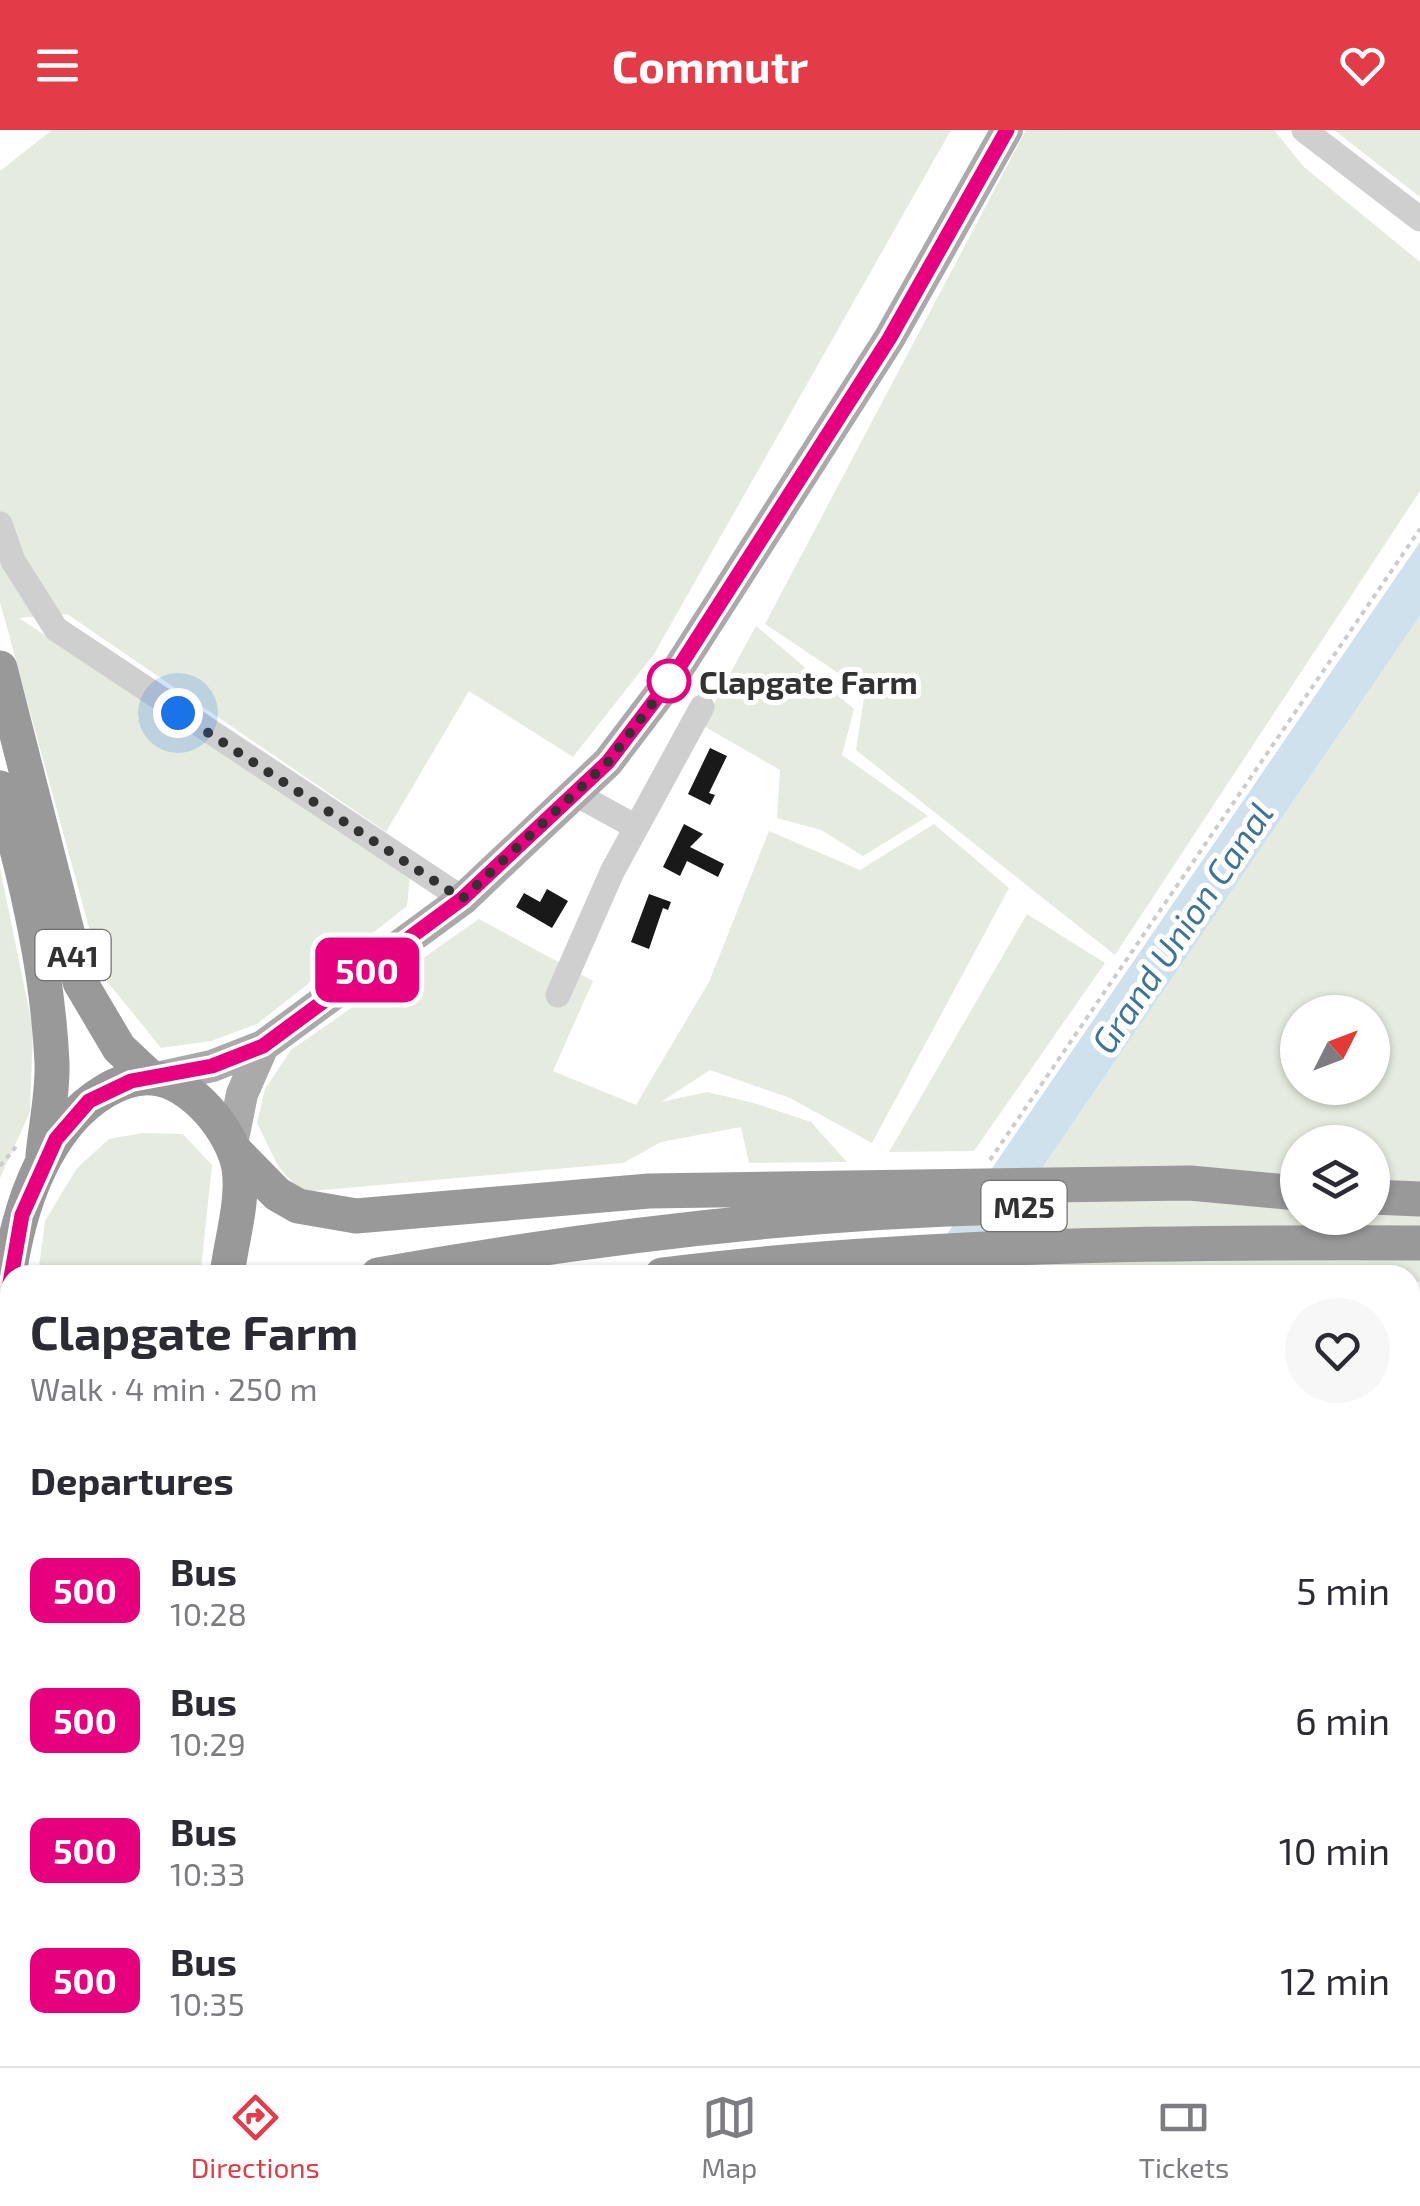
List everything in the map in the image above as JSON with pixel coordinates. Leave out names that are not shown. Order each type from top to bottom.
[{"type":"highway","name":"A41","points":[[0,668],[80,982],[118,1048],[154,1078]]},
{"type":"highway","name":"A41","points":[[0,788],[30,910],[45,996],[52,1066],[41,1166]]},
{"type":"highway","points":[[13,1265],[22,1215],[41,1166],[69,1121],[108,1089],[154,1078],[199,1103],[233,1147],[240,1183],[228,1265]]},
{"type":"highway","name":"M25","points":[[233,1147],[277,1194],[324,1214],[395,1214],[649,1191],[762,1188],[1190,1183],[1280,1193]]},
{"type":"highway","name":"M25","points":[[433,1265],[494,1254],[750,1224],[986,1207],[1280,1196]]},
{"type":"highway","points":[[1390,1198],[1420,1199]]},
{"type":"highway","points":[[0,1244],[22,1215]]},
{"type":"highway","name":"M25","points":[[740,1265],[872,1254],[1200,1242],[1420,1242]]},
{"type":"highway","name":"M25","points":[[928,1265],[1009,1250]]},
{"type":"main road","points":[[154,1078],[212,1066],[263,1046],[462,899],[608,762],[674,675],[889,339],[1006,130]]},
{"type":"main road","points":[[233,1147],[242,1094],[263,1046]]},
{"type":"street","points":[[1304,130],[1420,219]]},
{"type":"street","points":[[0,524],[13,562],[56,629],[462,899]]},
{"type":"street","points":[[558,995],[612,872],[702,707]]},
{"type":"street","points":[[574,793],[636,827]]},
{"type":"path","points":[[992,1157],[1420,529]]},
{"type":"shaded area","points":[[52,130],[951,130],[654,654],[573,757],[469,691],[386,832],[67,614],[19,618],[410,876],[407,906],[257,1024],[211,1041],[161,1048],[102,975],[0,602],[0,171]]},
{"type":"shaded area","points":[[1026,130],[1274,130],[1304,167],[1420,262],[1420,491],[1115,955],[856,750],[865,691],[765,624]]},
{"type":"shaded area","points":[[1334,130],[1420,130],[1420,197]]},
{"type":"shaded area","points":[[1420,616],[1420,1265],[976,1265]]},
{"type":"shaded area","points":[[756,626],[854,709],[842,755],[928,816],[863,856],[821,830],[777,818],[780,770],[702,725]]},
{"type":"shaded area","points":[[934,824],[1009,888],[872,1143],[790,1098],[710,1070],[661,1102],[707,1092],[754,1103],[811,1122],[847,1162],[749,1163],[741,1127],[661,1142],[623,1163],[301,1192],[278,1166],[257,1123],[265,1089],[291,1050],[479,919],[593,981],[553,1071],[636,1105],[709,982],[769,831],[860,870]]},
{"type":"shaded area","points":[[0,868],[33,1029],[30,1112],[0,1178]]},
{"type":"shaded area","points":[[1027,914],[1105,963],[974,1151],[889,1152]]},
{"type":"shaded area","points":[[142,1133],[183,1134],[212,1165],[201,1265],[39,1265],[45,1221],[77,1168],[109,1139]]},
{"type":"water","name":"Grand Union Canal","points":[[1420,542],[1420,616],[976,1265],[926,1265]]},
{"type":"building","points":[[710,748],[727,756],[709,793],[715,795],[710,805],[688,794]]},
{"type":"building","points":[[684,824],[703,834],[690,847],[724,864],[718,877],[687,861],[680,876],[663,867]]},
{"type":"building","points":[[547,889],[568,901],[552,928],[516,907],[524,893],[540,902]]},
{"type":"building","points":[[649,894],[671,902],[668,910],[663,908],[649,949],[631,942]]},
{"type":"bus line","name":"500","points":[[11,1265],[22,1215],[41,1166],[69,1121],[89,1101],[131,1081],[212,1066],[263,1046],[462,899],[608,762],[674,675],[889,339],[1007,130]]},
{"type":"place","name":"Clapgate Farm","points":[[669,681]]},
{"type":"route","points":[[178,713],[462,899],[608,762],[674,675],[669,681]]}]
